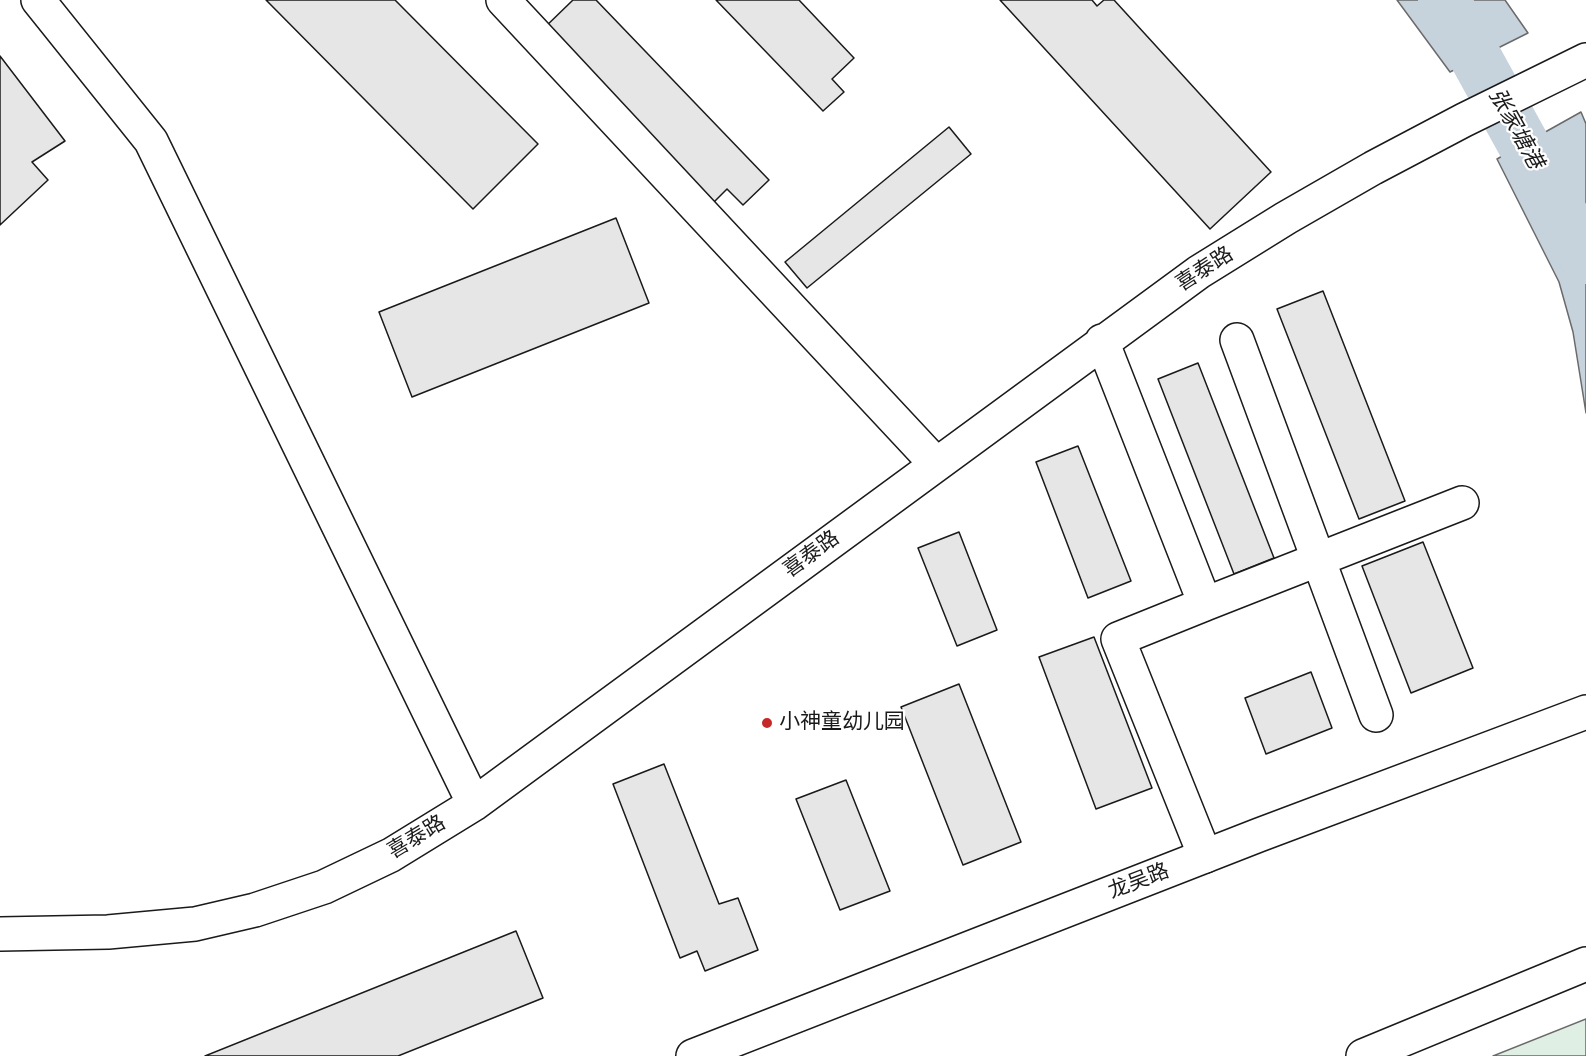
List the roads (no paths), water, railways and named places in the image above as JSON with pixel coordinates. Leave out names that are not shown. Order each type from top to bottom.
[{"type":"street","points":[[38,0],[151,141],[474,804]]},
{"type":"street","points":[[503,0],[936,464]]},
{"type":"street","name":"喜泰路","points":[[0,934],[108,932],[195,924],[255,910],[324,887],[391,855],[474,804],[1199,272],[1373,168],[1579,63]]},
{"type":"street","points":[[1237,340],[1376,716]]},
{"type":"street","points":[[1102,341],[1205,604]]},
{"type":"street","points":[[1204,856],[1118,639],[1462,503]]},
{"type":"street","name":"龙吴路","points":[[693,1056],[1258,835],[1586,712]]},
{"type":"street","points":[[1363,1056],[1586,964]]},
{"type":"waterway","name":"张家塘港","points":[[1444,0],[1586,258]]},
{"type":"place","name":"小神童幼儿园","points":[[767,723]]}]
